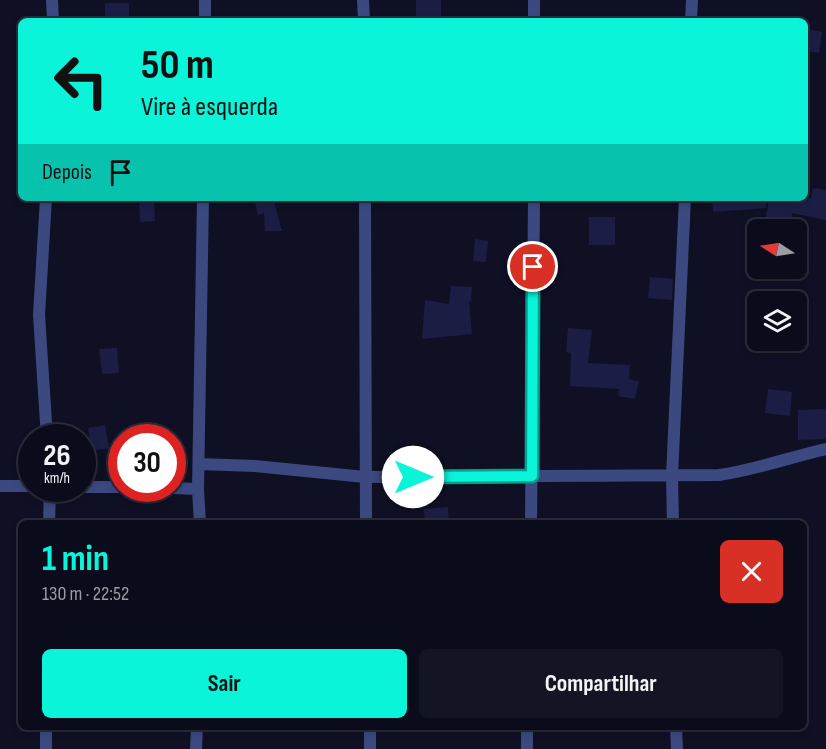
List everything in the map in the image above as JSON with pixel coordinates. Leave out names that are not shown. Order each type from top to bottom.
[{"type":"street","points":[[51,0],[53,18]]},
{"type":"street","points":[[205,0],[205,18]]},
{"type":"street","points":[[363,0],[364,18]]},
{"type":"street","points":[[534,0],[534,18]]},
{"type":"street","points":[[691,18],[692,0]]},
{"type":"street","points":[[46,201],[39,315],[46,424]]},
{"type":"street","points":[[200,520],[198,489],[202,201]]},
{"type":"street","points":[[365,201],[366,520]]},
{"type":"street","points":[[531,520],[534,201]]},
{"type":"street","points":[[673,520],[672,476],[685,201]]},
{"type":"street","points":[[199,464],[255,466],[365,477],[719,475],[747,471],[780,460],[826,450]]},
{"type":"street","points":[[0,486],[18,486]]},
{"type":"street","points":[[186,489],[198,489]]},
{"type":"street","points":[[49,520],[50,502]]},
{"type":"street","points":[[46,730],[46,749]]},
{"type":"street","points":[[196,730],[196,749]]},
{"type":"street","points":[[370,730],[370,749]]},
{"type":"street","points":[[527,730],[527,749]]},
{"type":"street","points":[[676,730],[677,749]]},
{"type":"building","points":[[416,0],[441,0],[441,18],[416,18]]},
{"type":"building","points":[[105,3],[129,3],[129,18],[105,18]]},
{"type":"building","points":[[808,29],[822,32],[819,53],[808,51]]},
{"type":"building","points":[[813,188],[826,190],[826,220],[792,213],[791,219],[766,219],[769,201],[808,201],[808,198],[811,198]]},
{"type":"building","points":[[139,201],[154,201],[155,221],[140,222]]},
{"type":"building","points":[[255,201],[274,201],[282,231],[265,231],[264,213],[258,215]]},
{"type":"building","points":[[712,201],[766,201],[766,208],[713,212]]},
{"type":"building","points":[[589,217],[615,217],[615,245],[589,245]]},
{"type":"building","points":[[475,239],[488,241],[486,262],[473,261]]},
{"type":"building","points":[[650,277],[673,279],[672,300],[648,298]]},
{"type":"building","points":[[451,286],[472,287],[471,302],[469,301],[472,334],[422,339],[425,300],[449,304]]},
{"type":"building","points":[[568,328],[592,330],[588,363],[630,365],[629,379],[639,381],[635,399],[618,396],[619,389],[570,386],[571,353],[566,352]]},
{"type":"building","points":[[117,348],[119,373],[102,374],[99,349]]},
{"type":"building","points":[[768,389],[792,392],[790,416],[765,413]]},
{"type":"building","points":[[826,409],[826,439],[798,440],[798,410]]},
{"type":"building","points":[[105,425],[108,448],[96,450],[96,427]]},
{"type":"building","points":[[448,507],[449,520],[425,520],[424,509]]},
{"type":"route","points":[[413,477],[532,476],[533,267]]}]
